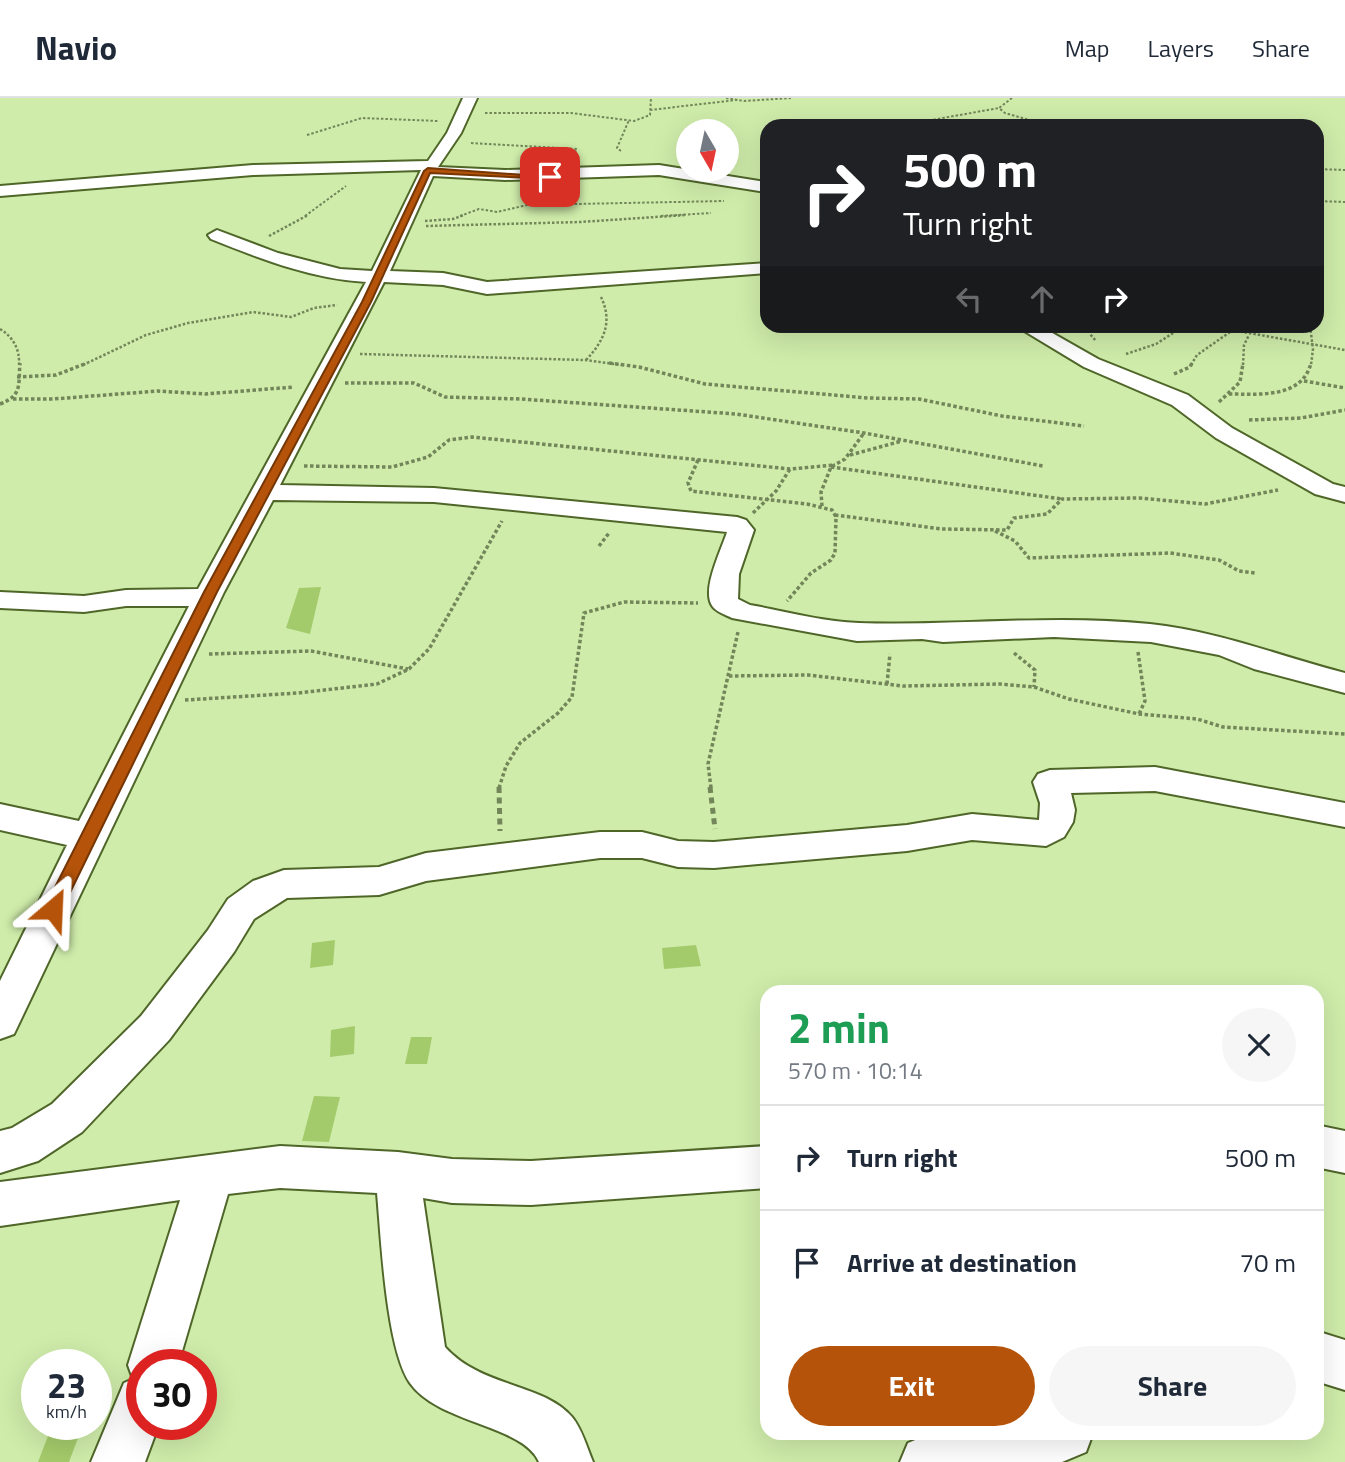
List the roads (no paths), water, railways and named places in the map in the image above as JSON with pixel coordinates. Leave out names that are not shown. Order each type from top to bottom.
[{"type":"street","points":[[0,1022],[208,597],[340,352],[435,160],[463,112]]},
{"type":"street","points":[[0,191],[264,169],[435,160],[581,180],[676,181]]},
{"type":"street","points":[[531,175],[637,169],[676,173]]},
{"type":"street","points":[[721,182],[760,186]]},
{"type":"street","points":[[217,234],[246,247],[372,290],[427,277],[487,288],[760,268]]},
{"type":"street","points":[[1038,333],[1091,363],[1180,400],[1204,419],[1309,481],[1345,495]]},
{"type":"street","points":[[270,480],[739,525],[737,545],[721,582],[744,610],[831,628],[893,633],[1054,628],[1176,636],[1226,647],[1265,662],[1345,683]]},
{"type":"street","points":[[0,600],[84,604],[126,598],[208,597]]},
{"type":"street","points":[[0,1152],[22,1146],[67,1118],[155,1028],[241,909],[265,891],[295,883],[379,881],[426,867],[626,845],[678,854],[714,855],[907,838],[972,827],[1046,833],[1053,828],[1059,809],[1050,782],[1156,779],[1345,815]]},
{"type":"street","points":[[0,817],[89,836]]},
{"type":"street","points":[[1324,1148],[1345,1152]]},
{"type":"street","points":[[0,1204],[280,1167],[398,1173],[452,1181],[531,1183],[760,1167]]},
{"type":"street","points":[[398,1173],[407,1259],[426,1364],[449,1385],[480,1401],[530,1420],[555,1436],[566,1462]]},
{"type":"street","points":[[158,1349],[211,1174]]},
{"type":"street","points":[[1324,1358],[1345,1365]]},
{"type":"street","points":[[118,1462],[127,1440]]},
{"type":"street","points":[[927,1462],[1051,1440]]}]
